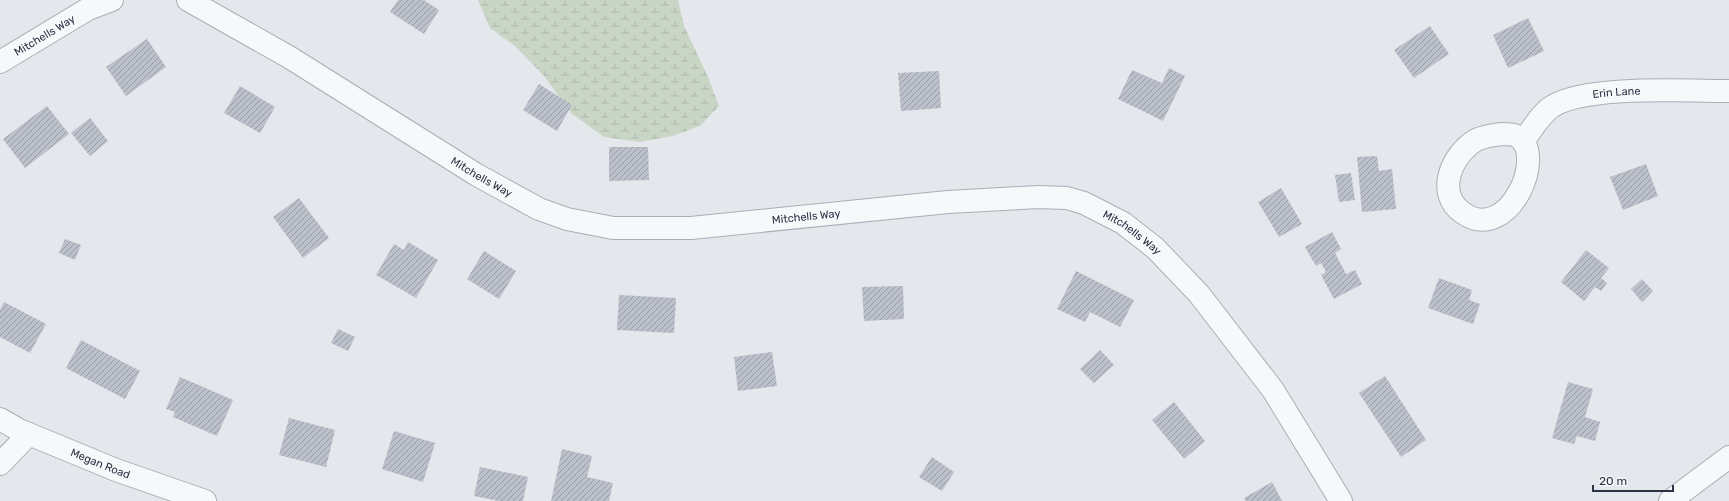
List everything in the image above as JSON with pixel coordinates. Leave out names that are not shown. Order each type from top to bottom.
[{"type":"street","name":"Mitchells Way","points":[[0,62],[88,10],[112,0]]},
{"type":"street","name":"Mitchells Way","points":[[188,0],[289,57],[477,175],[540,209],[567,219],[613,228],[691,228],[948,202],[1038,197],[1067,198],[1084,203],[1123,223],[1155,248],[1199,294],[1273,390],[1341,501]]},
{"type":"street","name":"Erin Lane","points":[[1523,141],[1551,106],[1564,100],[1606,92],[1729,91]]},
{"type":"street","name":"Megan Road","points":[[0,419],[29,434],[116,470],[205,501]]},
{"type":"street","points":[[0,464],[29,434]]},
{"type":"street","points":[[1670,501],[1729,457]]},
{"type":"green space","points":[[478,0],[678,0],[684,26],[708,77],[719,106],[700,126],[672,136],[640,142],[604,137],[572,114],[544,76],[515,46],[490,28]]},
{"type":"building","points":[[398,0],[424,0],[439,10],[424,34],[390,12]]},
{"type":"building","points":[[1528,18],[1544,51],[1508,68],[1493,35]]},
{"type":"building","points":[[1430,26],[1449,54],[1414,78],[1394,50]]},
{"type":"building","points":[[147,39],[166,67],[126,96],[106,67]]},
{"type":"building","points":[[1169,68],[1185,76],[1163,121],[1118,99],[1132,70],[1162,83]]},
{"type":"building","points":[[939,71],[941,108],[901,111],[898,73]]},
{"type":"building","points":[[539,84],[572,105],[557,131],[523,110]]},
{"type":"building","points":[[240,86],[275,107],[260,133],[224,113]]},
{"type":"building","points":[[47,106],[69,134],[25,168],[3,139]]},
{"type":"building","points":[[90,118],[108,141],[90,156],[71,133]]},
{"type":"building","points":[[609,147],[648,147],[649,180],[609,181]]},
{"type":"building","points":[[1377,156],[1379,171],[1392,169],[1396,209],[1362,212],[1357,157]]},
{"type":"building","points":[[1646,164],[1658,196],[1623,210],[1610,177]]},
{"type":"building","points":[[1351,173],[1355,200],[1339,202],[1335,175]]},
{"type":"building","points":[[1281,188],[1302,224],[1279,237],[1258,202]]},
{"type":"building","points":[[299,198],[329,238],[303,258],[273,217]]},
{"type":"building","points":[[1332,232],[1341,249],[1335,253],[1346,274],[1355,270],[1362,284],[1334,299],[1321,275],[1326,272],[1321,263],[1316,266],[1305,247]]},
{"type":"building","points":[[65,239],[81,245],[75,260],[59,253]]},
{"type":"building","points":[[408,242],[438,260],[416,298],[376,275],[394,244],[404,250]]},
{"type":"building","points":[[1586,250],[1609,268],[1601,278],[1607,283],[1601,291],[1595,287],[1584,301],[1561,282]]},
{"type":"building","points":[[484,251],[516,271],[499,299],[467,279]]},
{"type":"building","points":[[1076,271],[1134,300],[1120,327],[1090,312],[1085,322],[1057,309]]},
{"type":"building","points":[[1439,278],[1472,290],[1469,300],[1480,304],[1473,324],[1428,308]]},
{"type":"building","points":[[1642,279],[1653,291],[1642,302],[1631,289]]},
{"type":"building","points":[[903,286],[904,319],[864,321],[862,287]]},
{"type":"building","points":[[619,295],[676,298],[674,333],[617,330]]},
{"type":"building","points":[[4,302],[46,324],[30,353],[0,337],[0,310]]},
{"type":"building","points":[[338,329],[355,337],[348,351],[331,343]]},
{"type":"building","points":[[81,340],[140,371],[125,399],[66,368]]},
{"type":"building","points":[[1100,350],[1114,365],[1094,383],[1080,369]]},
{"type":"building","points":[[772,352],[777,386],[738,391],[734,357]]},
{"type":"building","points":[[1385,376],[1426,440],[1401,457],[1359,393]]},
{"type":"building","points":[[180,377],[233,400],[217,436],[173,417],[175,412],[166,409]]},
{"type":"building","points":[[1568,382],[1593,389],[1585,417],[1600,422],[1595,441],[1577,436],[1574,444],[1552,438]]},
{"type":"building","points":[[1174,402],[1205,441],[1184,459],[1152,420]]},
{"type":"building","points":[[289,418],[335,430],[326,467],[279,455]]},
{"type":"building","points":[[394,431],[435,443],[423,482],[382,469]]},
{"type":"building","points":[[562,449],[592,456],[587,477],[613,483],[609,501],[551,501]]},
{"type":"building","points":[[932,457],[954,472],[942,491],[919,477]]},
{"type":"building","points":[[480,467],[528,477],[523,501],[499,501],[474,496]]},
{"type":"building","points":[[1272,482],[1282,501],[1246,501],[1244,498]]}]
